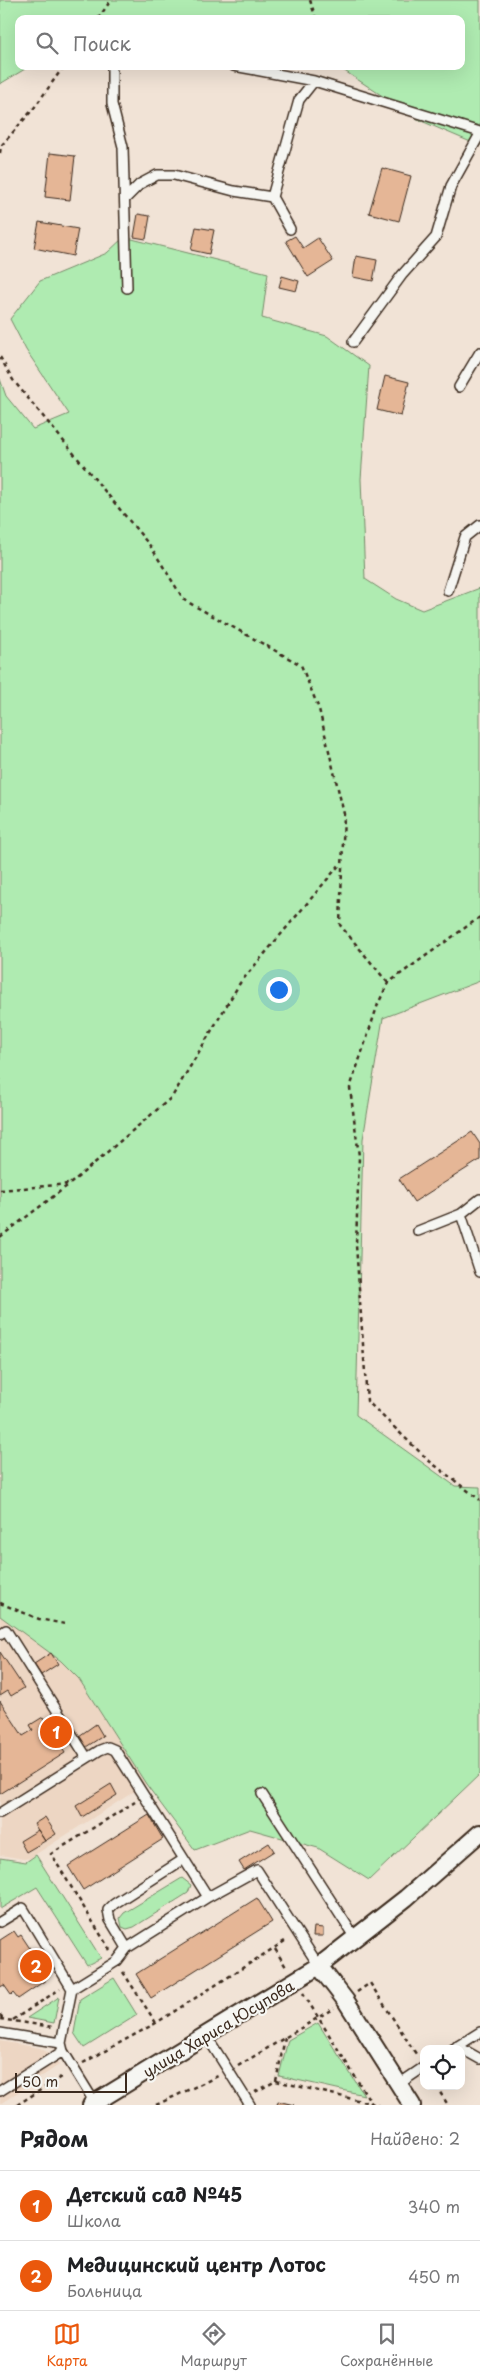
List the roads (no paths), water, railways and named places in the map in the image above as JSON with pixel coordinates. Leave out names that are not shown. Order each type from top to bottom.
[{"type":"street","name":"улица Хариса Юсупова","points":[[93,2104],[319,1966],[406,1898],[480,1833]]},
{"type":"street","points":[[319,1966],[346,2000],[412,2105]]},
{"type":"lane","points":[[112,70],[112,104],[123,147],[127,288]]},
{"type":"lane","points":[[254,70],[314,82],[480,133],[451,186],[436,237],[402,275],[353,342]]},
{"type":"lane","points":[[290,229],[272,197],[299,100],[314,82]]},
{"type":"lane","points":[[125,199],[140,184],[157,175],[174,175],[234,191],[272,197]]},
{"type":"lane","points":[[459,387],[480,352]]},
{"type":"lane","points":[[448,592],[465,537],[480,525]]},
{"type":"lane","points":[[418,1231],[461,1214],[480,1199]]},
{"type":"lane","points":[[461,1214],[480,1272]]},
{"type":"lane","points":[[0,1634],[6,1630],[87,1758]]},
{"type":"lane","points":[[0,1813],[87,1758],[108,1747],[115,1750],[208,1896]]},
{"type":"lane","points":[[262,1794],[355,1938]]},
{"type":"lane","points":[[127,1948],[110,1920],[108,1910],[114,1904],[184,1859]]},
{"type":"lane","points":[[71,1986],[117,1961],[127,1948],[208,1896],[257,1870],[319,1966]]},
{"type":"lane","points":[[0,1922],[23,1908],[71,1986],[62,2047],[93,2104]]},
{"type":"lane","points":[[460,2045],[480,2032]]},
{"type":"lane","points":[[0,2033],[62,2047]]},
{"type":"lane","points":[[206,2035],[250,2105]]},
{"type":"lane","points":[[0,2091],[62,2047]]},
{"type":"lane","points":[[465,2052],[480,2059]]},
{"type":"lane","points":[[399,2084],[420,2070]]},
{"type":"place","name":"Детский сад №45","points":[[56,1732]]},
{"type":"place","name":"Медицинский центр Лотос","points":[[36,1966]]}]
